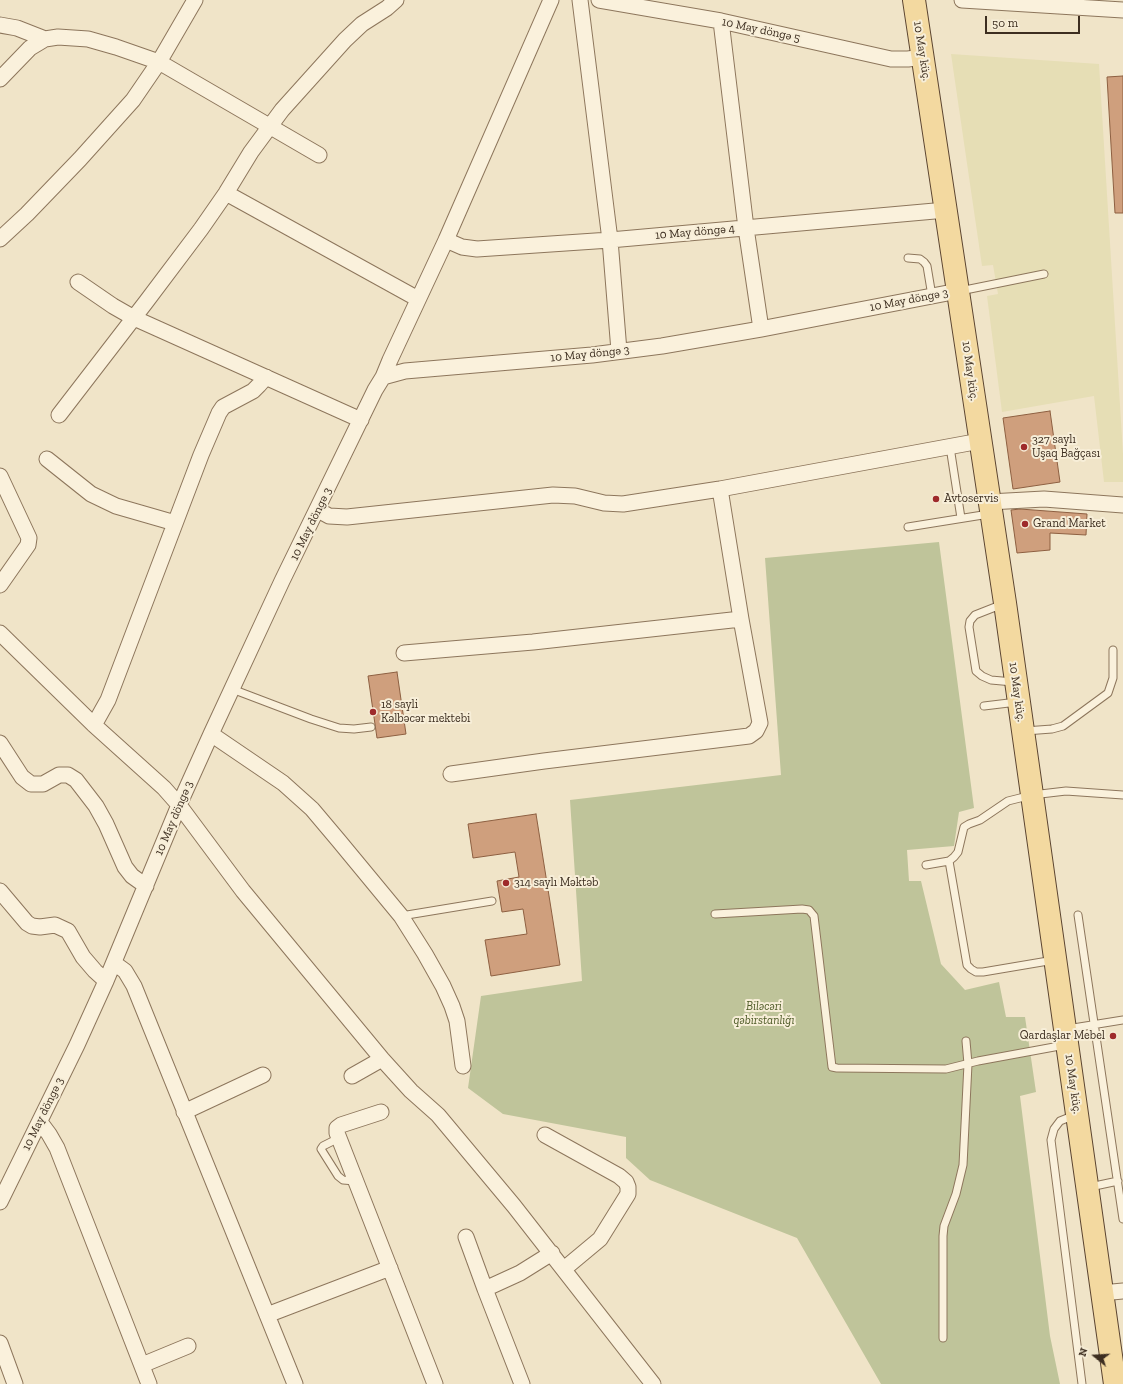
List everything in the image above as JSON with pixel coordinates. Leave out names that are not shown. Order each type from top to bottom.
[{"type":"main road","name":"10 May küç.","points":[[919,1],[923,57],[1005,603],[1087,1188],[1113,1292],[1115,1384]]},
{"type":"street","points":[[0,239],[27,214],[133,100],[159,62],[195,0]]},
{"type":"street","points":[[59,415],[201,229],[282,110],[345,40],[362,24],[388,8],[396,0]]},
{"type":"street","points":[[384,377],[390,360],[446,240],[551,0]]},
{"type":"street","points":[[580,0],[610,240],[619,351]]},
{"type":"street","name":"10 May döngə 5","points":[[599,0],[721,21],[891,59],[923,57]]},
{"type":"street","points":[[962,0],[1080,4],[1123,10]]},
{"type":"street","points":[[721,21],[746,228],[761,328]]},
{"type":"street","points":[[0,25],[17,28],[45,39]]},
{"type":"street","points":[[0,79],[30,48],[45,39],[58,37],[88,40],[116,47],[159,62],[319,156]]},
{"type":"street","points":[[226,193],[418,299]]},
{"type":"street","name":"10 May döngə 4","points":[[446,240],[462,247],[477,249],[610,240],[946,210]]},
{"type":"street","points":[[78,282],[112,306],[134,318],[361,420]]},
{"type":"street","name":"10 May döngə 3","points":[[0,1202],[4,1183],[40,1122],[106,981],[179,805],[282,581],[318,510],[375,390],[384,377],[405,371],[662,346],[958,291]]},
{"type":"street","points":[[94,725],[108,700],[201,455],[219,413],[223,407],[253,391],[266,377]]},
{"type":"street","points":[[318,510],[329,516],[347,517],[553,495],[575,496],[604,503],[623,504],[720,489],[980,441]]},
{"type":"street","points":[[47,459],[91,494],[116,506],[175,523]]},
{"type":"street","points":[[0,476],[29,538],[28,545],[0,584]]},
{"type":"street","points":[[451,774],[544,760],[749,736],[756,731],[760,723],[740,619],[720,489]]},
{"type":"street","points":[[990,508],[1044,499],[1123,505]]},
{"type":"street","points":[[404,653],[533,642],[740,619]]},
{"type":"street","points":[[0,633],[94,725],[164,788],[179,805],[244,891],[382,1059],[411,1091],[438,1115],[552,1253],[601,1320],[653,1384]]},
{"type":"street","points":[[211,734],[283,783],[312,809],[401,916],[425,954],[452,1006],[457,1021],[463,1066]]},
{"type":"street","points":[[0,743],[22,777],[31,784],[43,784],[59,775],[68,776],[76,780],[96,806],[106,824],[125,867],[132,876],[146,886]]},
{"type":"street","points":[[0,891],[27,923],[32,926],[40,927],[55,925],[68,931],[83,957],[106,981]]},
{"type":"street","points":[[114,963],[125,971],[134,986],[295,1384]]},
{"type":"street","points":[[352,1076],[382,1059]]},
{"type":"street","points":[[184,1112],[263,1075]]},
{"type":"street","points":[[381,1112],[341,1124],[337,1133],[436,1384]]},
{"type":"street","points":[[40,1122],[57,1148],[149,1384]]},
{"type":"street","points":[[545,1135],[619,1176],[626,1182],[628,1187],[628,1194],[600,1239],[564,1270]]},
{"type":"street","points":[[466,1238],[484,1289],[522,1384]]},
{"type":"street","points":[[484,1289],[520,1273],[552,1253]]},
{"type":"street","points":[[268,1315],[390,1268]]},
{"type":"street","points":[[0,1343],[15,1384]]},
{"type":"street","points":[[142,1365],[188,1346]]},
{"type":"lane","points":[[908,258],[920,259],[927,266],[932,296]]},
{"type":"lane","points":[[958,291],[1044,274]]},
{"type":"lane","points":[[950,447],[961,518]]},
{"type":"lane","points":[[908,527],[961,518],[990,508]]},
{"type":"lane","points":[[1005,603],[975,615],[970,621],[969,627],[976,671],[982,676],[1017,692]]},
{"type":"lane","points":[[1023,731],[1052,729],[1063,726],[1108,693],[1113,678],[1113,650]]},
{"type":"lane","points":[[232,689],[339,728],[354,730],[371,727]]},
{"type":"lane","points":[[984,706],[1017,692]]},
{"type":"lane","points":[[926,865],[950,861],[958,852],[964,828],[969,824],[980,820],[1008,801],[1032,795],[1066,791],[1123,795]]},
{"type":"lane","points":[[950,861],[967,965],[971,969],[976,972],[983,972],[1055,960]]},
{"type":"lane","points":[[401,916],[492,901]]},
{"type":"lane","points":[[716,914],[802,909],[809,910],[814,916],[832,1066],[837,1068],[946,1069],[1066,1037],[1095,1025],[1123,1020]]},
{"type":"lane","points":[[1078,915],[1123,1219]]},
{"type":"lane","points":[[943,1338],[943,1236],[944,1226],[956,1194],[963,1164],[968,1064],[966,1041]]},
{"type":"lane","points":[[1077,1114],[1060,1121],[1054,1129],[1051,1140],[1082,1384]]},
{"type":"lane","points":[[339,1138],[323,1146],[321,1149],[338,1176],[343,1180],[356,1182]]},
{"type":"lane","points":[[1087,1188],[1118,1181]]},
{"type":"shaded area","points":[[951,54],[1099,64],[1123,454],[1123,482],[1104,482],[1094,396],[1002,412],[987,296],[998,294],[993,265],[982,266]]},
{"type":"green space","name":"Biləcəri qəbirstanlığı","points":[[939,542],[974,808],[959,812],[954,846],[907,850],[909,881],[921,881],[941,964],[965,990],[999,982],[1006,1017],[1025,1017],[1036,1092],[1020,1096],[1050,1336],[1060,1384],[881,1384],[797,1238],[650,1180],[626,1158],[626,1137],[503,1114],[468,1088],[481,996],[582,981],[570,800],[781,775],[765,558]]},
{"type":"building","points":[[1123,76],[1123,213],[1115,213],[1107,77]]},
{"type":"building","points":[[1050,411],[1060,482],[1013,489],[1003,418]]},
{"type":"building","points":[[1020,509],[1087,514],[1086,535],[1050,533],[1050,550],[1017,553],[1011,510]]},
{"type":"building","points":[[397,672],[406,734],[377,738],[368,676]]},
{"type":"building","points":[[536,814],[560,965],[491,976],[485,940],[527,934],[523,909],[502,912],[497,881],[519,877],[515,852],[473,858],[468,824]]},
{"type":"place","name":"327 saylı Uşaq Bağçası","points":[[1024,447]]},
{"type":"place","name":"Avtoservis","points":[[936,499]]},
{"type":"place","name":"Grand Market","points":[[1025,524]]},
{"type":"place","name":"18 sayli Kəlbəcər mektebi","points":[[373,712]]},
{"type":"place","name":"314 saylı Məktəb","points":[[506,883]]},
{"type":"place","name":"Qardaşlar Mebel","points":[[1113,1036]]}]
